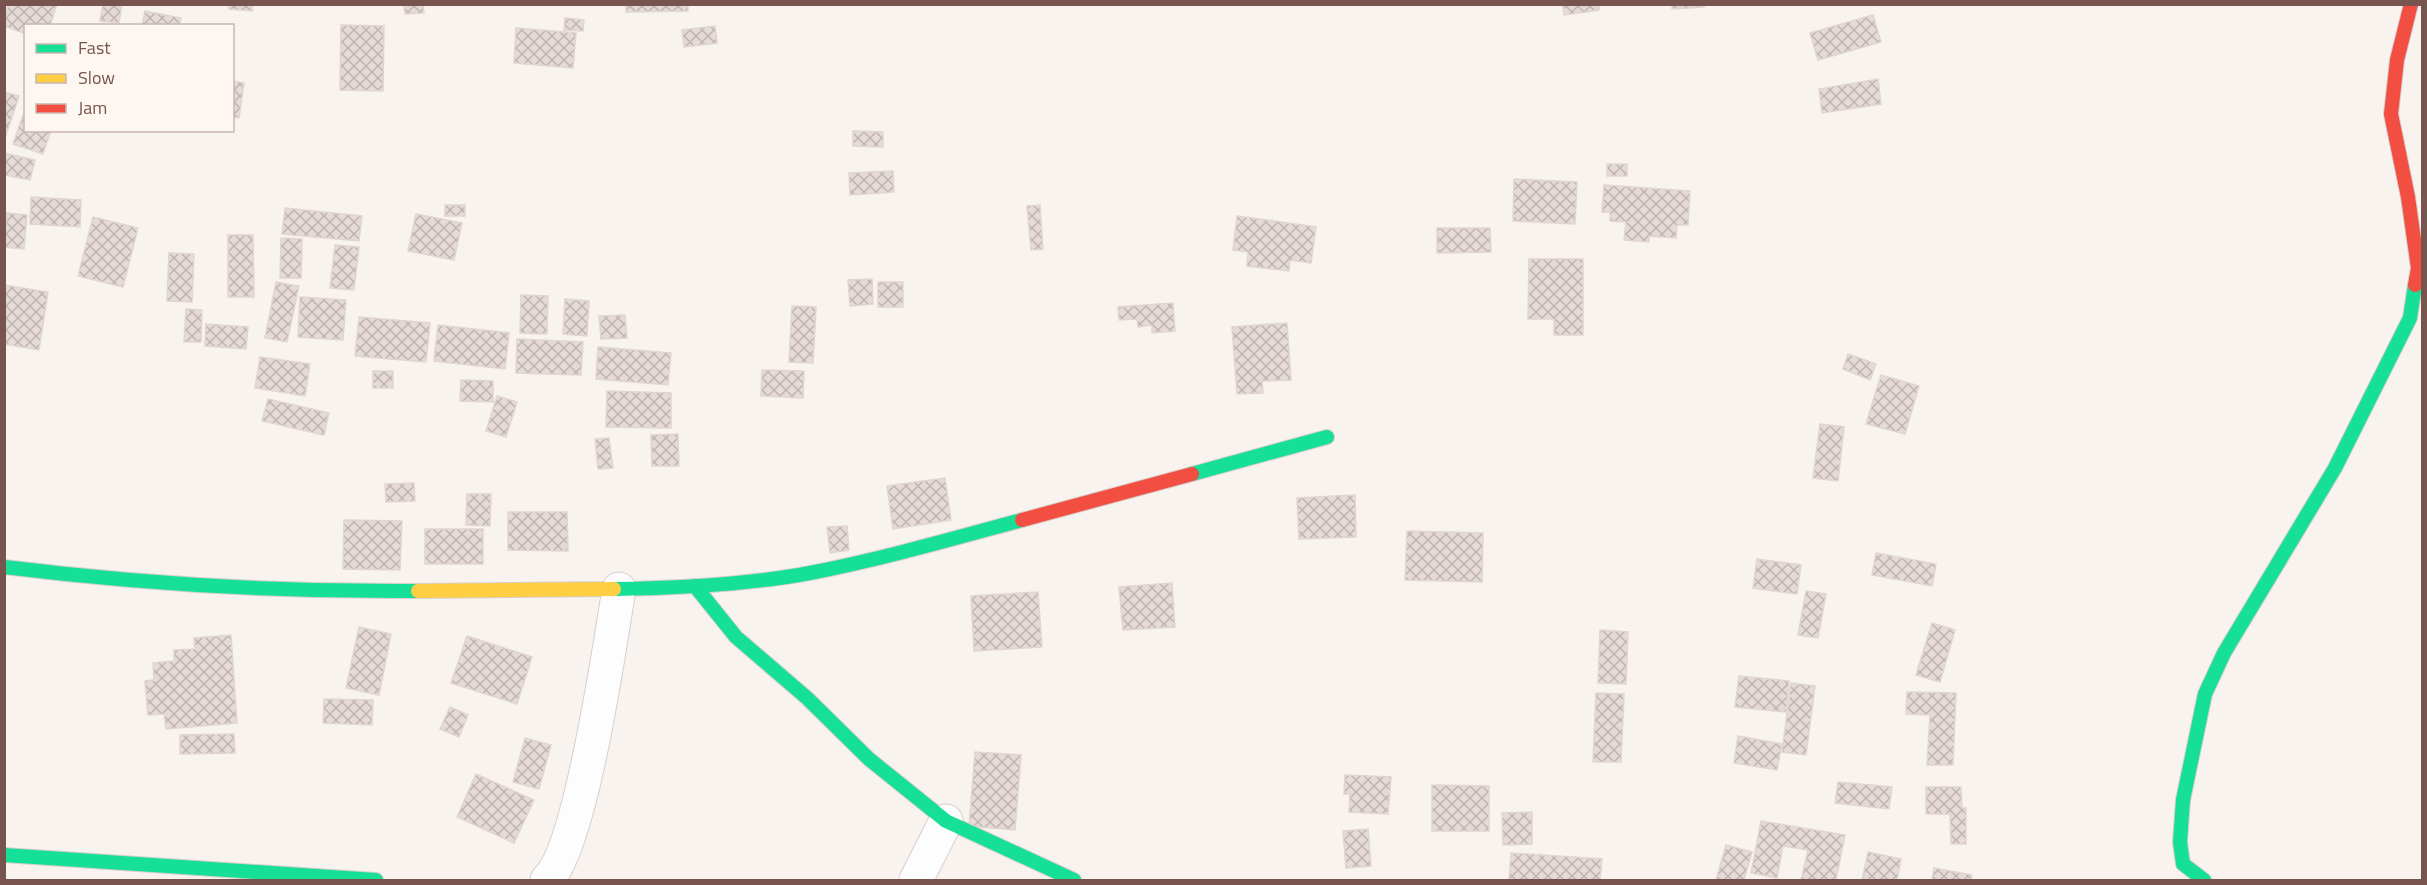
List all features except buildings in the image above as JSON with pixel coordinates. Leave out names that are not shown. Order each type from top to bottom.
[{"type":"street","points":[[2204,880],[2183,864],[2180,842],[2183,800],[2205,694],[2224,653],[2335,468],[2410,318],[2413,307],[2418,268],[2408,197],[2391,114],[2397,60],[2411,4]]},
{"type":"street","points":[[4,567],[120,581],[314,592],[620,590],[695,586],[808,573],[910,550],[1327,437]]},
{"type":"street","points":[[695,586],[736,637],[807,698],[869,759],[946,821],[1074,880]]},
{"type":"street","points":[[546,880],[555,873],[572,828],[602,694],[620,590]]},
{"type":"street","points":[[916,880],[946,821]]},
{"type":"street","points":[[4,855],[205,866],[376,880]]},
{"type":"traffic: fast","points":[[2204,880],[2183,864],[2180,842],[2183,800],[2205,694],[2224,653],[2335,468],[2410,318],[2415,285]]},
{"type":"traffic: fast","points":[[1192,474],[1327,437]]},
{"type":"traffic: fast","points":[[614,589],[712,585],[786,577],[890,555],[1022,520]]},
{"type":"traffic: fast","points":[[4,567],[211,586],[418,591]]},
{"type":"traffic: fast","points":[[695,586],[736,637],[807,698],[869,759],[946,821],[1074,880]]},
{"type":"traffic: fast","points":[[4,855],[376,880]]},
{"type":"traffic: slow","points":[[418,591],[614,589]]},
{"type":"traffic: jam","points":[[2411,4],[2397,60],[2391,114],[2408,197],[2418,268],[2415,285]]},
{"type":"traffic: jam","points":[[1022,520],[1192,474]]}]
